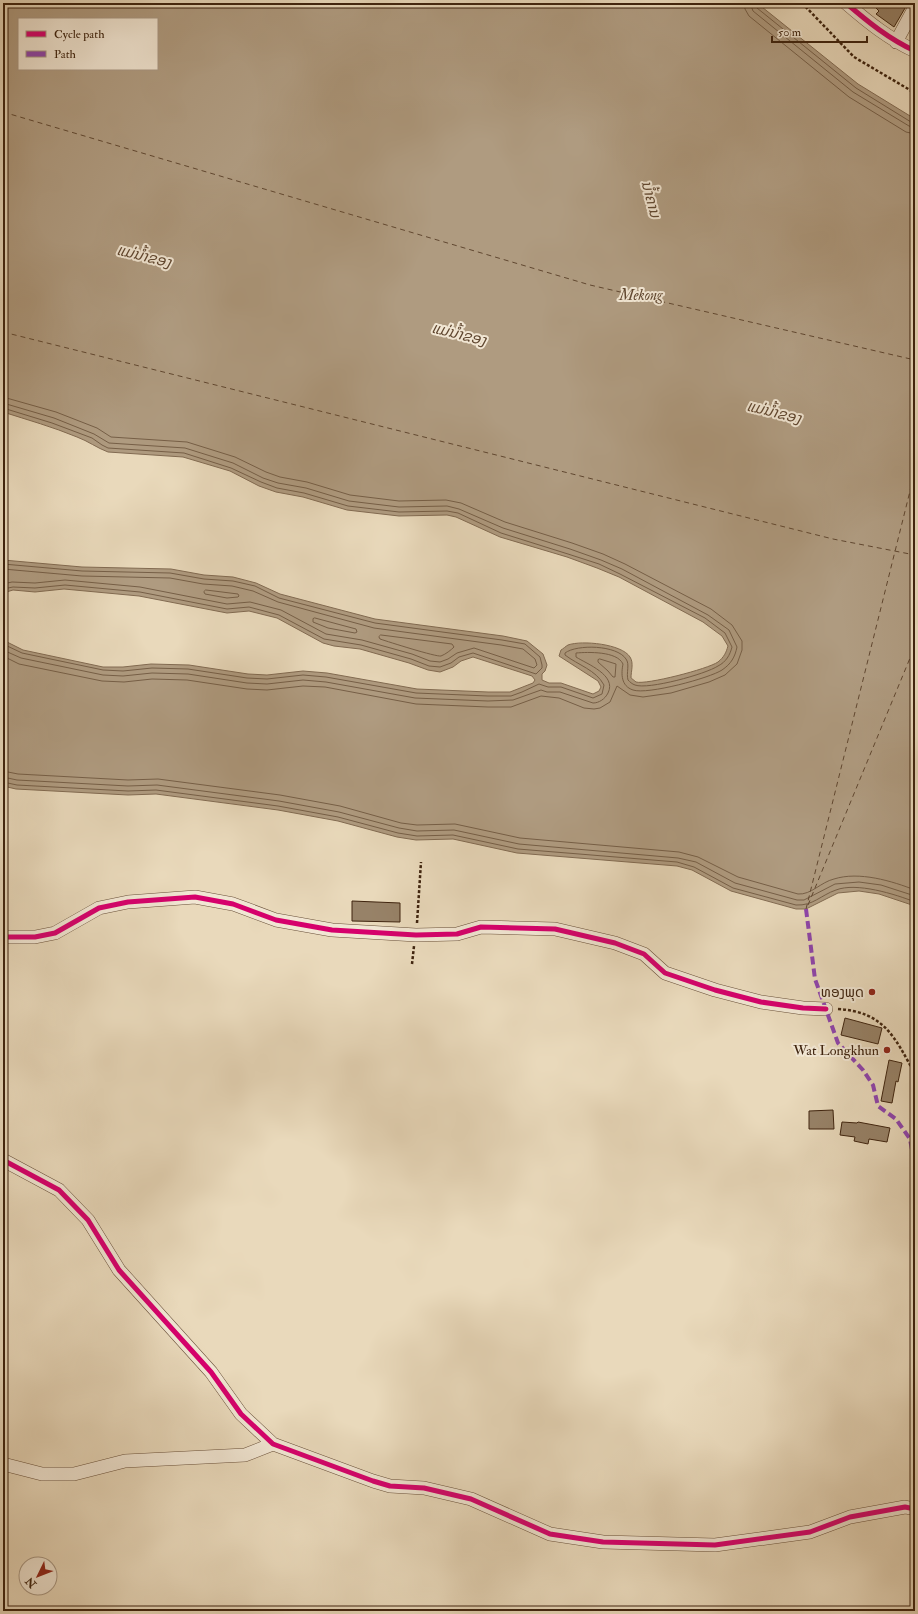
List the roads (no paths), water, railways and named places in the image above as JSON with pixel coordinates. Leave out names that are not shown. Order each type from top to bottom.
[{"type":"street","points":[[846,3],[867,22],[896,42],[915,51]]},
{"type":"street","points":[[896,42],[915,6]]},
{"type":"street","points":[[3,938],[35,937],[55,933],[99,908],[128,902],[195,897],[233,904],[276,920],[332,930],[416,934],[457,934],[481,927],[555,929],[615,943],[644,954],[666,973],[715,990],[761,1002],[803,1008],[826,1009]]},
{"type":"street","points":[[3,1160],[59,1190],[88,1220],[119,1270],[211,1372],[240,1414],[273,1444],[390,1486],[424,1488],[471,1499],[550,1534],[604,1542],[715,1545],[810,1532],[850,1517],[905,1508],[915,1508]]},
{"type":"street","points":[[3,1464],[42,1474],[74,1474],[125,1461],[245,1455],[273,1444]]},
{"type":"water","name":"Mekong","points":[[3,3],[757,3],[858,84],[915,119],[915,906],[879,894],[859,891],[838,893],[806,909],[796,909],[731,891],[692,870],[677,866],[517,853],[453,839],[416,840],[397,837],[338,821],[278,810],[156,794],[128,795],[16,789],[3,786],[3,640],[23,650],[103,667],[123,667],[151,664],[189,665],[248,674],[267,675],[303,671],[327,673],[417,689],[488,692],[510,692],[533,683],[535,680],[532,676],[473,657],[461,661],[453,667],[440,672],[428,670],[360,649],[334,646],[323,643],[277,618],[249,611],[227,613],[139,596],[64,589],[35,592],[13,590],[3,593],[3,560],[82,567],[171,569],[204,575],[233,577],[256,583],[280,594],[375,619],[503,636],[527,641],[543,654],[547,665],[542,674],[542,680],[549,683],[561,683],[593,694],[599,691],[601,687],[598,681],[559,656],[561,650],[568,645],[592,643],[619,649],[630,657],[632,664],[631,678],[636,682],[652,681],[677,676],[712,665],[722,658],[726,653],[728,646],[722,636],[703,622],[619,577],[567,557],[500,537],[456,517],[447,515],[399,516],[347,510],[303,497],[276,492],[259,486],[230,471],[183,457],[108,452],[68,433],[3,412]]},
{"type":"place","name":"ທອງພຸດ","points":[[872,992]]},
{"type":"place","name":"Wat Longkhun","points":[[887,1050]]},
{"type":"water label","name":"ນ້ຳຄານ","points":[[651,199]]},
{"type":"water label","name":"ແມ່ນ້ຳຂອງ","points":[[144,256]]},
{"type":"water label","name":"ແມ່ນ້ຳຂອງ","points":[[459,334]]},
{"type":"water label","name":"ແມ່ນ້ຳຂອງ","points":[[774,412]]}]
